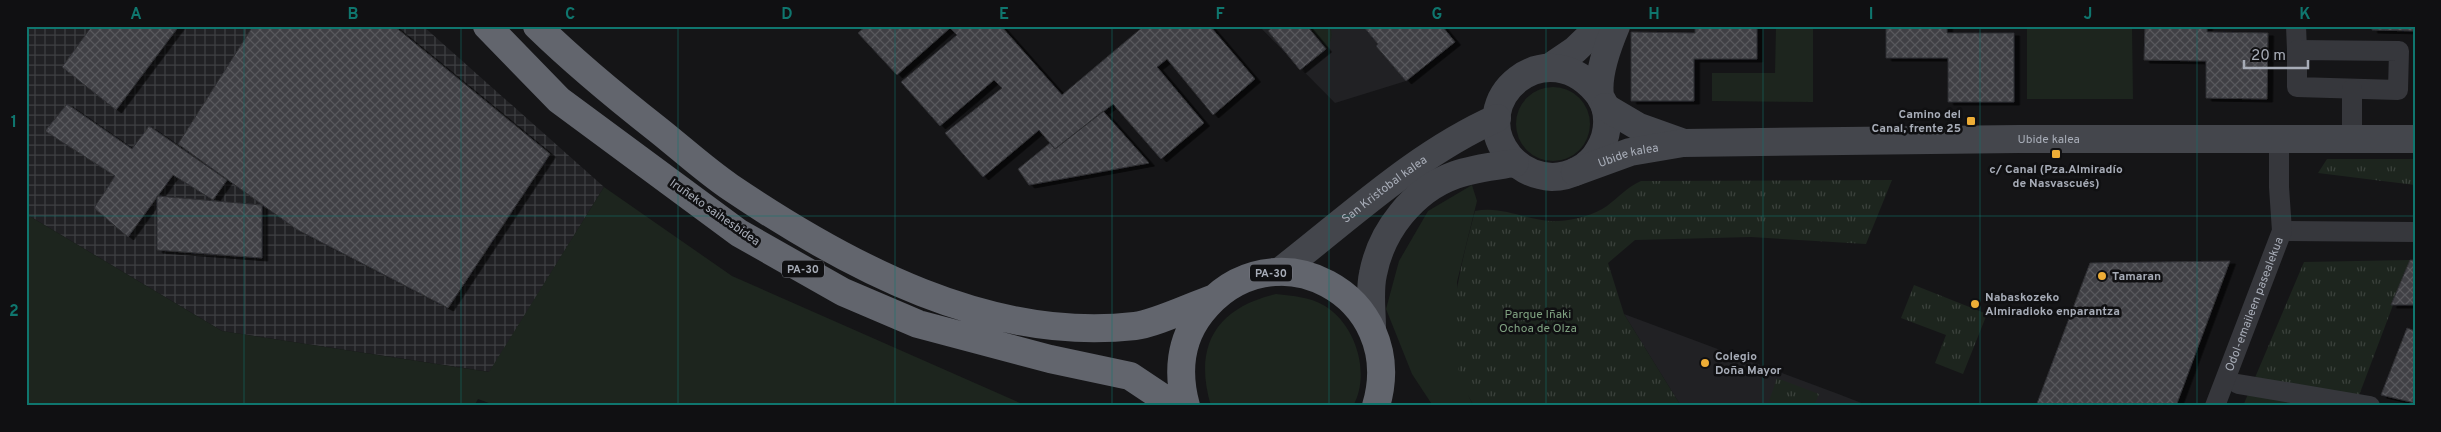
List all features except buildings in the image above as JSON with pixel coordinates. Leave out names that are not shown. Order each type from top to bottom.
[{"type":"highway","name":"Iruñeko saihesbidea","points":[[487,26],[559,100],[739,233],[843,292],[918,324],[1050,358],[1130,376],[1175,406]]},
{"type":"highway","name":"PA-30","points":[[537,26],[577,65],[729,186],[819,243],[893,279],[966,308],[1053,328],[1137,326],[1212,299],[1232,285],[1247,278],[1279,272],[1308,275],[1334,287],[1356,304],[1372,328],[1381,356],[1385,399]]},
{"type":"highway","name":"PA-30","points":[[1186,406],[1180,384],[1182,353],[1193,324],[1212,299]]},
{"type":"main road","points":[[1550,67],[1576,50],[1600,26]]},
{"type":"main road","points":[[1603,101],[1591,84],[1579,75],[1565,69],[1550,67],[1534,70],[1520,77],[1508,88],[1500,102],[1497,118],[1498,134],[1504,150],[1515,163],[1528,172],[1544,176],[1560,177],[1575,172],[1588,164],[1598,152],[1605,138],[1607,122],[1603,101],[1605,51],[1616,26]]},
{"type":"main road","name":"Ubide kalea","points":[[1603,101],[1639,128],[1683,143]]},
{"type":"main road","name":"San Kristobal kalea","points":[[1279,272],[1400,176],[1469,130],[1497,118]]},
{"type":"main road","name":"Ubide kalea","points":[[1575,172],[1630,152],[1683,143],[2010,139],[2415,139]]},
{"type":"main road","points":[[1372,328],[1372,275],[1381,247],[1397,217],[1426,192],[1454,175],[1481,168],[1515,163]]},
{"type":"street","points":[[2296,26],[2298,87],[2398,90],[2399,51],[2297,50]]},
{"type":"street","points":[[2352,89],[2352,139]]},
{"type":"street","name":"Odol-emaileen pasealekua","points":[[2215,406],[2282,231],[2279,187],[2279,140]]},
{"type":"street","points":[[2282,231],[2415,232]]},
{"type":"street","name":"Odol-emaileen pasealekua","points":[[2238,384],[2370,406]]},
{"type":"shaded area","points":[[26,26],[423,26],[604,187],[490,372],[222,331],[26,214]]},
{"type":"shaded area","points":[[1259,26],[1442,26],[1455,42],[1406,81],[1335,103]]},
{"type":"shaded area","name":"Colegio Doña Mayor","points":[[1624,314],[1841,395],[1869,406],[1681,406]]},
{"type":"green space","points":[[1308,26],[1330,26],[1332,35],[1328,49]]},
{"type":"green space","points":[[1776,26],[1813,26],[1813,102],[1712,101],[1712,73],[1775,73]]},
{"type":"green space","points":[[2027,26],[2132,26],[2133,99],[2027,99]]},
{"type":"green space","points":[[1553,87],[1567,90],[1579,98],[1587,110],[1590,124],[1587,138],[1579,150],[1567,158],[1553,161],[1539,158],[1527,150],[1519,138],[1516,124],[1519,110],[1527,98],[1539,90]]},
{"type":"green space","points":[[2327,159],[2415,159],[2415,185],[2318,173]]},
{"type":"green space","name":"Parque Iñaki Ochoa de Olza","points":[[1892,180],[1866,244],[1751,237],[1635,240],[1608,263],[1624,314],[1681,406],[1474,406],[1463,383],[1456,359],[1454,335],[1458,284],[1475,211],[1497,210],[1548,221],[1571,220],[1602,209],[1627,189],[1641,181]]},
{"type":"green space","points":[[1472,185],[1477,201],[1457,282],[1469,397],[1474,406],[1433,406],[1412,374],[1386,309],[1399,261],[1428,211]]},
{"type":"green space","points":[[604,187],[732,276],[1027,406],[497,406],[478,399],[474,406],[26,406],[26,214],[222,331],[489,372]]},
{"type":"green space","points":[[2410,260],[2355,406],[2243,406],[2304,262]]},
{"type":"green space","points":[[1914,285],[1987,314],[1963,374],[1935,363],[1946,335],[1901,318]]},
{"type":"green space","points":[[1276,294],[1302,297],[1319,303],[1336,314],[1345,325],[1357,351],[1360,365],[1361,380],[1353,406],[1211,406],[1206,385],[1205,365],[1208,348],[1214,333],[1224,320],[1238,309],[1255,300]]},
{"type":"green space","points":[[1777,378],[1819,394],[1814,406],[1782,406],[1769,401]]},
{"type":"place","name":"Camino del Canal, frente 25","points":[[1971,121]]},
{"type":"place","name":"c/ Canal (Pza.Almiradío de Nasvascués)","points":[[2056,154]]},
{"type":"place","name":"Tamaran","points":[[2102,276]]},
{"type":"place","name":"Nabaskozeko Almiradioko enparantza","points":[[1975,304]]},
{"type":"place","name":"Colegio Doña Mayor","points":[[1705,363]]}]
